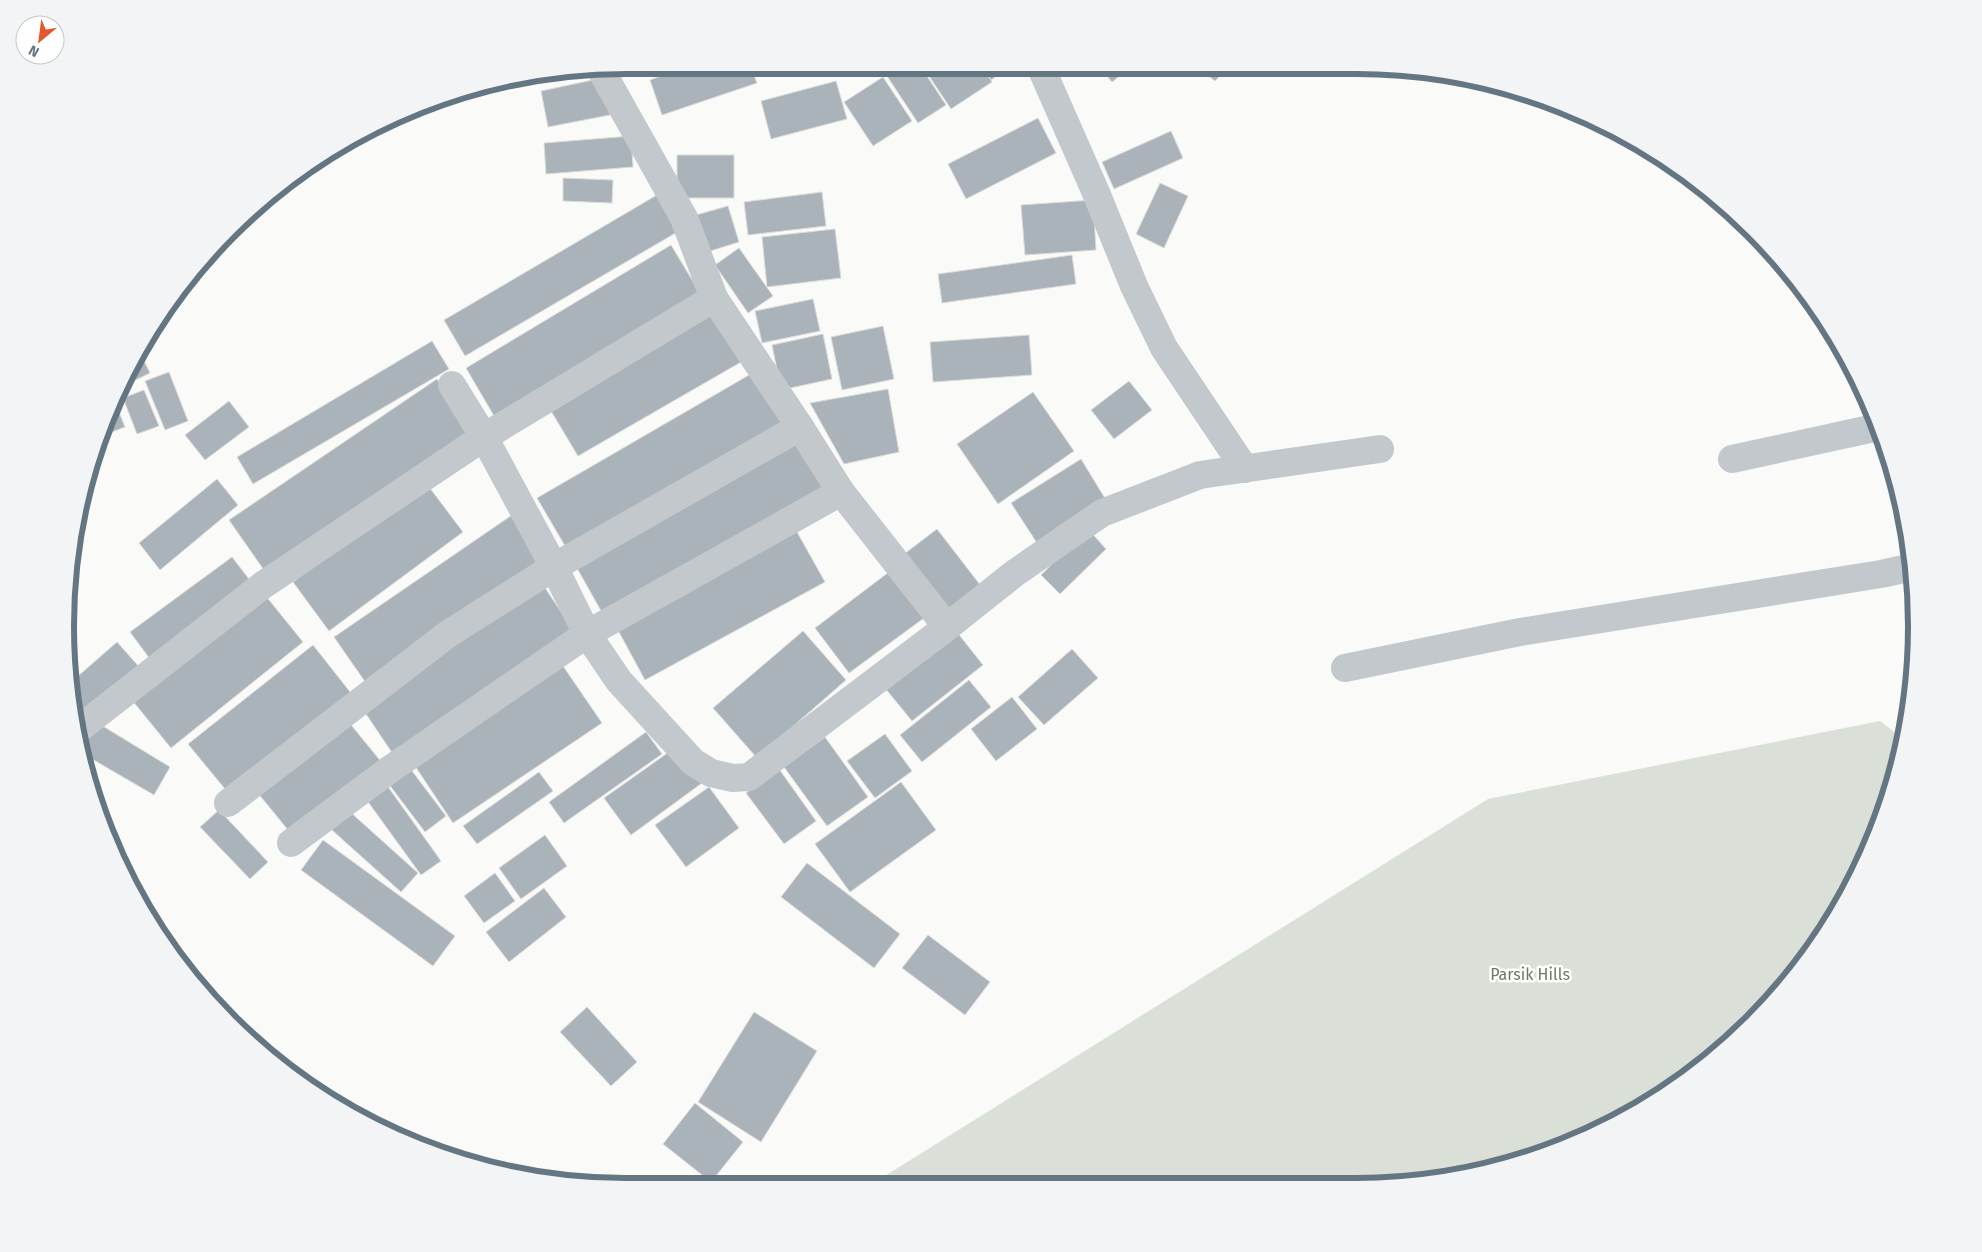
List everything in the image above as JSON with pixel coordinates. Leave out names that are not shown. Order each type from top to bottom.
[{"type":"street","points":[[1044,74],[1097,195],[1134,286],[1164,348],[1245,469]]},
{"type":"street","points":[[604,75],[684,218],[714,298],[841,492],[946,626]]},
{"type":"street","points":[[83,726],[262,585],[484,437],[714,298]]},
{"type":"street","points":[[452,385],[484,437],[554,567],[587,634],[619,681],[693,762],[711,773],[733,778],[749,777],[1015,573],[1102,513],[1200,476],[1380,449]]},
{"type":"street","points":[[228,803],[448,634],[554,567],[800,427]]},
{"type":"street","points":[[1732,459],[1871,429]]},
{"type":"street","points":[[290,843],[389,770],[587,634],[841,492]]},
{"type":"street","points":[[1345,668],[1520,632],[1872,575],[1905,568]]},
{"type":"green space","name":"Parsik Hills","points":[[1880,721],[1898,735],[1879,804],[1851,870],[1815,933],[1771,990],[1720,1041],[1663,1085],[1600,1121],[1567,1136],[1534,1149],[1464,1168],[1392,1177],[882,1178],[1488,799]]},
{"type":"building","points":[[667,74],[754,74],[757,83],[662,115],[650,80]]},
{"type":"building","points":[[886,74],[926,74],[946,105],[918,123]]},
{"type":"building","points":[[928,74],[987,74],[992,82],[951,109]]},
{"type":"building","points":[[987,74],[1000,74],[991,80]]},
{"type":"building","points":[[1105,74],[1122,74],[1112,82]]},
{"type":"building","points":[[1206,74],[1221,74],[1215,81]]},
{"type":"building","points":[[883,77],[912,121],[873,146],[844,102]]},
{"type":"building","points":[[602,78],[610,115],[548,127],[541,91]]},
{"type":"building","points":[[836,81],[847,119],[771,139],[761,101]]},
{"type":"building","points":[[1038,118],[1056,153],[966,199],[948,164]]},
{"type":"building","points":[[1171,131],[1183,158],[1114,189],[1102,162]]},
{"type":"building","points":[[631,136],[633,167],[546,174],[544,143]]},
{"type":"building","points":[[677,155],[734,155],[734,198],[677,198]]},
{"type":"building","points":[[563,178],[613,180],[612,203],[563,201]]},
{"type":"building","points":[[1160,183],[1188,196],[1164,248],[1136,234]]},
{"type":"building","points":[[822,192],[826,226],[748,235],[744,202]]},
{"type":"building","points":[[657,195],[679,231],[465,356],[444,320]]},
{"type":"building","points":[[1093,200],[1096,250],[1025,255],[1021,205]]},
{"type":"building","points":[[728,206],[739,242],[707,252],[696,215]]},
{"type":"building","points":[[835,229],[841,278],[767,287],[762,237]]},
{"type":"building","points":[[671,245],[703,298],[497,421],[466,368]]},
{"type":"building","points":[[739,248],[773,296],[748,313],[715,265]]},
{"type":"building","points":[[1072,255],[1076,284],[942,303],[938,274]]},
{"type":"building","points":[[813,299],[820,331],[762,343],[755,311]]},
{"type":"building","points":[[719,308],[748,358],[578,456],[548,406]]},
{"type":"building","points":[[883,326],[894,379],[842,390],[831,337]]},
{"type":"building","points":[[823,334],[832,379],[781,390],[772,345]]},
{"type":"building","points":[[1029,335],[1032,375],[933,382],[930,342]]},
{"type":"building","points":[[432,341],[449,369],[253,484],[237,457]]},
{"type":"building","points":[[143,359],[150,373],[131,382]]},
{"type":"building","points":[[756,371],[787,425],[568,551],[537,498]]},
{"type":"building","points":[[169,372],[188,421],[165,430],[145,381]]},
{"type":"building","points":[[437,379],[474,432],[266,573],[229,520]]},
{"type":"building","points":[[1129,381],[1152,410],[1114,439],[1091,410]]},
{"type":"building","points":[[888,389],[899,452],[844,464],[810,403]]},
{"type":"building","points":[[144,390],[159,426],[137,434],[124,398]]},
{"type":"building","points":[[1033,392],[1074,451],[998,504],[957,444]]},
{"type":"building","points":[[229,401],[249,427],[205,460],[185,435]]},
{"type":"building","points":[[118,410],[125,427],[109,433]]},
{"type":"building","points":[[798,437],[829,493],[604,616],[573,561]]},
{"type":"building","points":[[1081,459],[1106,500],[1037,543],[1011,503]]},
{"type":"building","points":[[217,479],[238,505],[160,570],[139,543]]},
{"type":"building","points":[[426,483],[463,532],[329,631],[293,582]]},
{"type":"building","points":[[515,513],[547,558],[366,683],[334,637]]},
{"type":"building","points":[[792,523],[825,582],[645,680],[613,621]]},
{"type":"building","points":[[937,529],[984,590],[947,618],[899,558]]},
{"type":"building","points":[[1088,529],[1106,549],[1060,594],[1041,575]]},
{"type":"building","points":[[232,557],[255,587],[153,663],[130,632]]},
{"type":"building","points":[[889,572],[924,618],[849,673],[815,628]]},
{"type":"building","points":[[543,585],[576,634],[395,757],[362,708]]},
{"type":"building","points":[[265,595],[303,642],[171,748],[132,700]]},
{"type":"building","points":[[803,631],[846,680],[757,758],[713,708]]},
{"type":"building","points":[[956,631],[983,665],[912,721],[885,688]]},
{"type":"building","points":[[117,642],[141,669],[84,719],[81,715],[76,678]]},
{"type":"building","points":[[313,645],[354,697],[230,795],[188,744]]},
{"type":"building","points":[[1072,649],[1098,678],[1044,725],[1018,697]]},
{"type":"building","points":[[563,666],[602,723],[453,823],[415,766]]},
{"type":"building","points":[[969,680],[991,707],[922,762],[900,735]]},
{"type":"building","points":[[1012,697],[1037,729],[996,761],[971,729]]},
{"type":"building","points":[[347,720],[383,764],[293,836],[257,792]]},
{"type":"building","points":[[96,722],[170,767],[154,795],[90,758],[85,740]]},
{"type":"building","points":[[646,732],[662,754],[564,823],[549,802]]},
{"type":"building","points":[[885,734],[912,771],[875,798],[847,761]]},
{"type":"building","points":[[825,737],[868,797],[827,826],[784,767]]},
{"type":"building","points":[[676,747],[702,783],[631,835],[604,798]]},
{"type":"building","points":[[409,767],[446,816],[425,832],[388,783]]},
{"type":"building","points":[[779,769],[816,821],[784,844],[746,793]]},
{"type":"building","points":[[539,772],[553,791],[477,844],[463,826]]},
{"type":"building","points":[[901,782],[936,830],[850,892],[815,844]]},
{"type":"building","points":[[386,784],[441,861],[421,875],[366,799]]},
{"type":"building","points":[[709,787],[739,828],[686,867],[655,825]]},
{"type":"building","points":[[219,810],[268,862],[250,879],[200,827]]},
{"type":"building","points":[[349,811],[418,873],[401,892],[332,830]]},
{"type":"building","points":[[545,835],[567,866],[521,899],[499,868]]},
{"type":"building","points":[[323,840],[455,936],[433,966],[301,870]]},
{"type":"building","points":[[807,863],[900,934],[874,968],[781,897]]},
{"type":"building","points":[[495,873],[515,901],[484,923],[464,896]]},
{"type":"building","points":[[544,888],[566,917],[509,962],[486,932]]},
{"type":"building","points":[[928,935],[990,982],[965,1015],[902,968]]},
{"type":"building","points":[[587,1007],[637,1062],[611,1086],[560,1032]]},
{"type":"building","points":[[754,1012],[817,1051],[761,1142],[698,1102]]},
{"type":"building","points":[[695,1103],[743,1142],[714,1178],[706,1178],[663,1144]]}]
